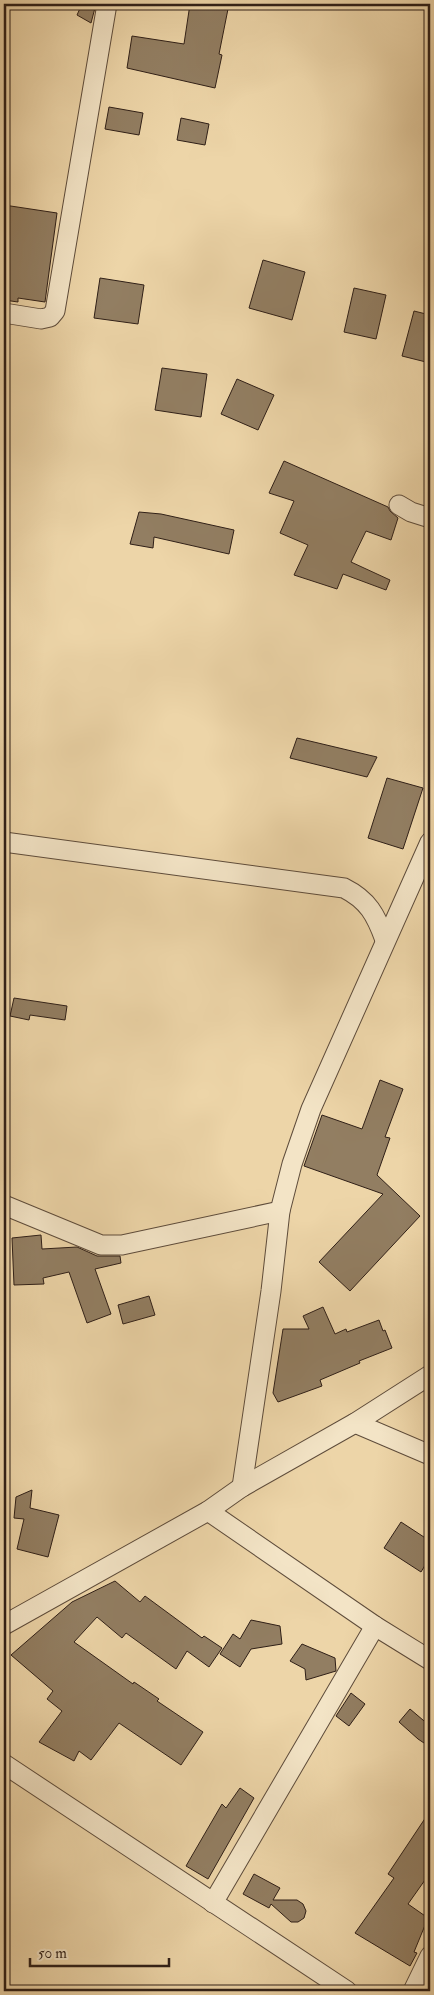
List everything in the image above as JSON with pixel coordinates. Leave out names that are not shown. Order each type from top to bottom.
[{"type":"street","points":[[4,313],[40,319],[50,317],[55,311],[107,4]]},
{"type":"street","points":[[399,505],[411,512],[430,518]]},
{"type":"street","points":[[4,842],[344,888],[366,902],[378,922],[385,940]]},
{"type":"street","points":[[242,1487],[271,1291],[280,1211],[292,1164],[310,1109],[430,842]]},
{"type":"street","points":[[4,1205],[101,1245],[122,1245],[280,1211]]},
{"type":"street","points":[[4,1625],[208,1511],[242,1487],[355,1423],[430,1375]]},
{"type":"street","points":[[355,1423],[430,1455]]},
{"type":"street","points":[[208,1511],[375,1626],[430,1660]]},
{"type":"street","points":[[213,1903],[375,1626]]},
{"type":"street","points":[[4,1764],[347,1991]]},
{"type":"street","points":[[421,1984],[430,1956]]},
{"type":"building","points":[[82,4],[96,4],[91,23],[77,15]]},
{"type":"building","points":[[190,4],[229,4],[219,54],[222,55],[215,88],[127,68],[132,36],[184,44]]},
{"type":"building","points":[[109,107],[143,113],[139,135],[105,129]]},
{"type":"building","points":[[181,118],[209,124],[205,145],[177,140]]},
{"type":"building","points":[[4,205],[57,213],[45,302],[18,298],[18,302],[4,300]]},
{"type":"building","points":[[263,260],[305,272],[292,320],[249,308]]},
{"type":"building","points":[[100,278],[144,285],[138,324],[94,318]]},
{"type":"building","points":[[354,288],[386,295],[376,339],[344,332]]},
{"type":"building","points":[[414,311],[430,315],[430,363],[402,356]]},
{"type":"building","points":[[162,368],[207,374],[201,417],[155,410]]},
{"type":"building","points":[[237,379],[274,395],[258,430],[221,414]]},
{"type":"building","points":[[284,461],[388,507],[398,518],[391,540],[366,531],[351,562],[390,580],[386,590],[343,574],[337,589],[294,575],[308,545],[280,533],[294,501],[269,493]]},
{"type":"building","points":[[139,512],[161,514],[234,530],[229,554],[154,537],[153,548],[130,544]]},
{"type":"building","points":[[297,738],[377,757],[367,777],[290,758]]},
{"type":"building","points":[[387,778],[423,788],[403,849],[368,838]]},
{"type":"building","points":[[14,998],[67,1006],[65,1020],[30,1015],[29,1020],[10,1016]]},
{"type":"building","points":[[380,1080],[403,1089],[385,1137],[390,1138],[377,1175],[420,1216],[350,1291],[319,1262],[383,1194],[304,1166],[322,1115],[362,1129]]},
{"type":"building","points":[[41,1235],[42,1249],[77,1247],[97,1256],[120,1256],[121,1263],[95,1269],[111,1314],[87,1323],[69,1272],[43,1278],[44,1284],[14,1285],[12,1238]]},
{"type":"building","points":[[149,1296],[155,1315],[123,1324],[118,1305]]},
{"type":"building","points":[[323,1307],[335,1334],[346,1329],[347,1332],[379,1320],[392,1348],[359,1361],[360,1363],[320,1380],[322,1386],[278,1402],[273,1393],[283,1329],[309,1329],[303,1316]]},
{"type":"building","points":[[32,1490],[30,1508],[59,1515],[48,1557],[17,1549],[24,1519],[14,1518],[16,1497]]},
{"type":"building","points":[[401,1522],[430,1541],[430,1557],[421,1572],[384,1548]]},
{"type":"building","points":[[115,1581],[140,1602],[145,1596],[202,1638],[204,1636],[222,1648],[209,1667],[187,1651],[176,1669],[126,1633],[122,1638],[97,1617],[74,1642],[133,1684],[134,1682],[159,1699],[157,1701],[203,1732],[181,1765],[119,1723],[91,1760],[79,1751],[74,1761],[39,1742],[62,1711],[47,1699],[53,1691],[11,1655],[72,1602]]},
{"type":"building","points":[[251,1620],[280,1626],[282,1644],[251,1649],[240,1667],[220,1654],[233,1634],[240,1639]]},
{"type":"building","points":[[302,1644],[335,1658],[336,1671],[306,1680],[305,1669],[290,1661]]},
{"type":"building","points":[[351,1693],[365,1704],[349,1726],[336,1716]]},
{"type":"building","points":[[410,1709],[430,1726],[430,1747],[399,1722]]},
{"type":"building","points":[[240,1788],[254,1798],[208,1879],[186,1866],[222,1804],[226,1808]]},
{"type":"building","points":[[430,1811],[430,1884],[425,1880],[408,1904],[428,1918],[414,1952],[417,1953],[410,1966],[355,1933],[394,1878],[388,1874]]},
{"type":"building","points":[[254,1874],[280,1888],[273,1900],[297,1900],[303,1904],[306,1911],[304,1918],[298,1922],[291,1922],[271,1904],[269,1908],[243,1894]]}]
